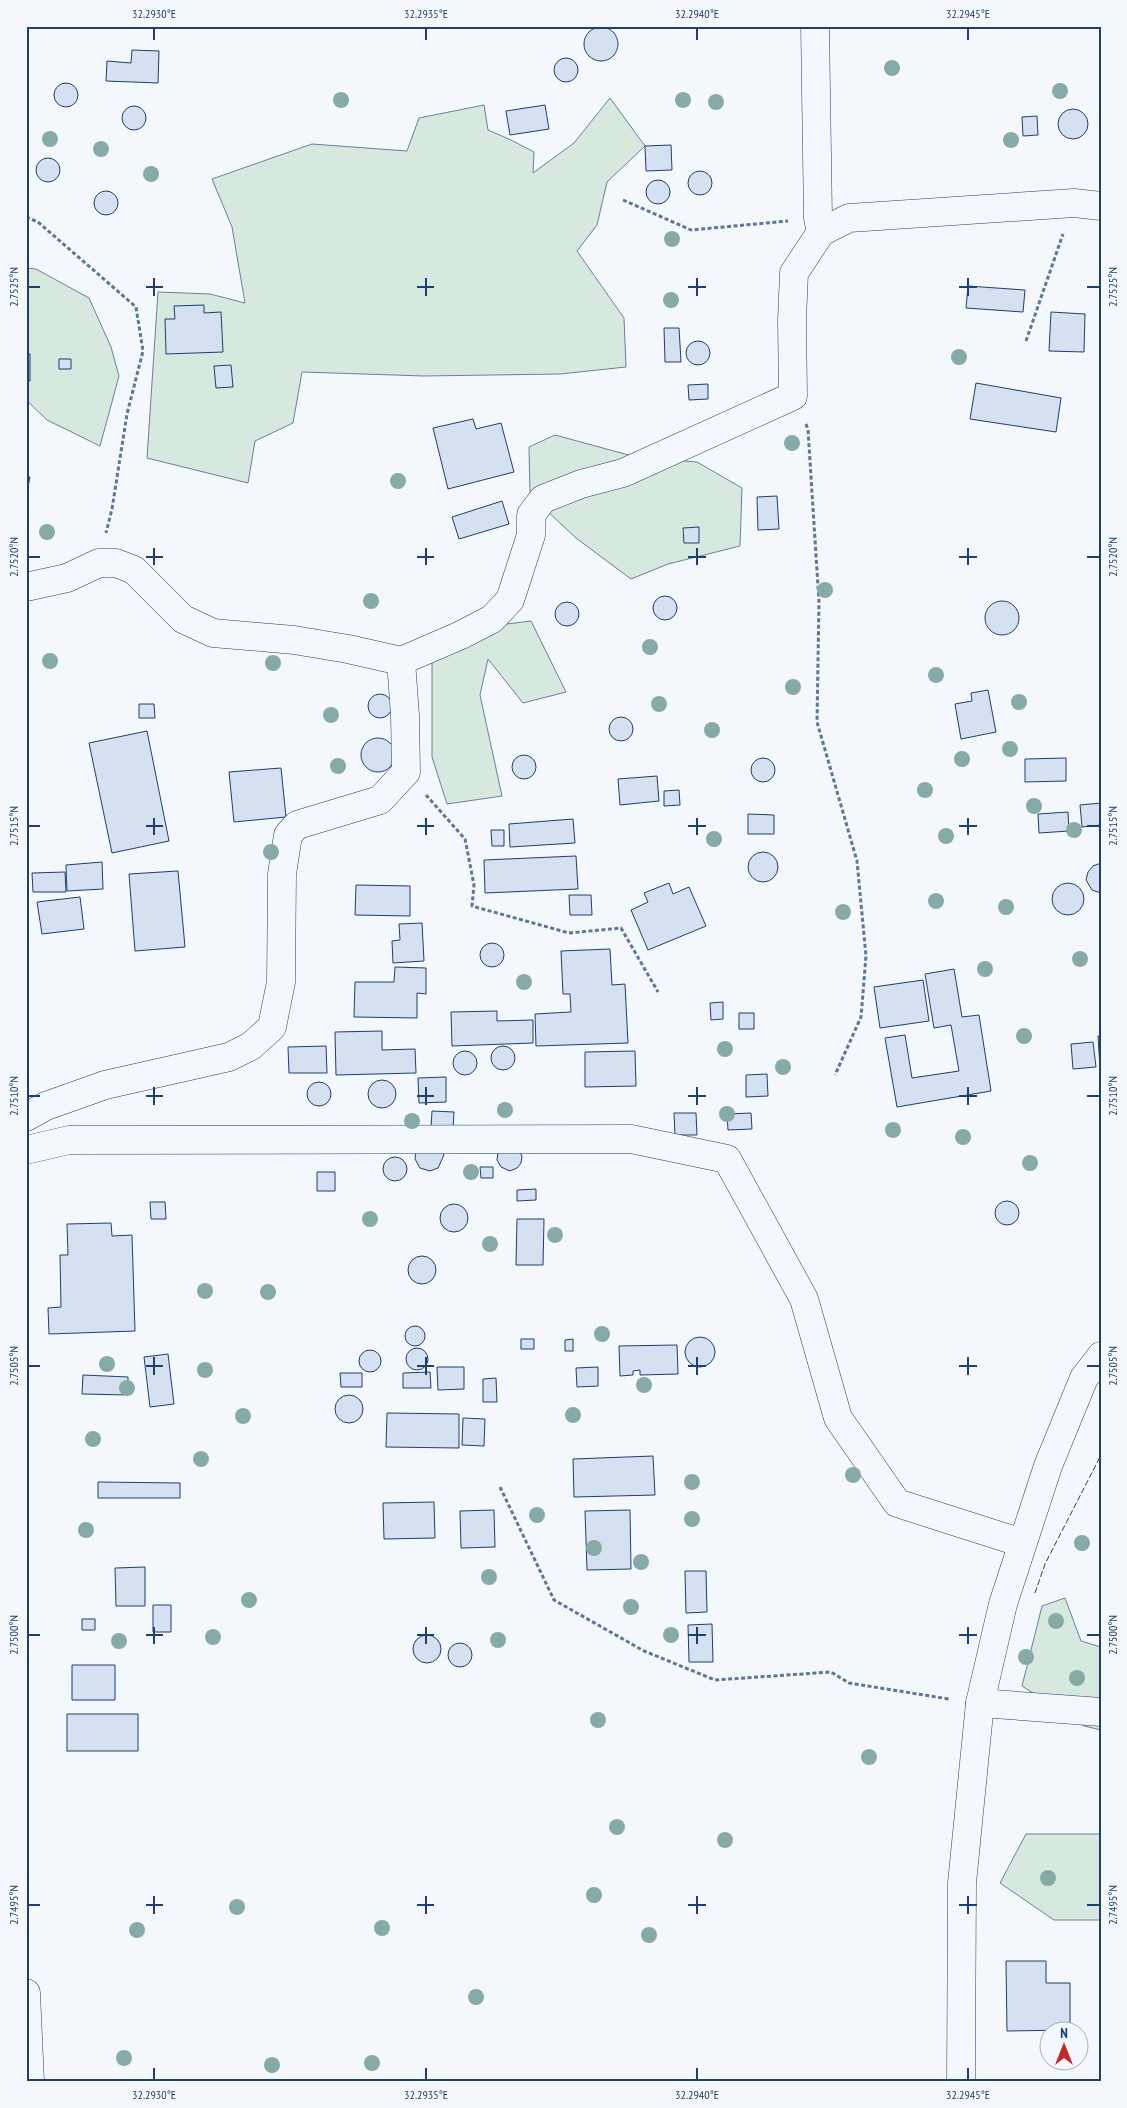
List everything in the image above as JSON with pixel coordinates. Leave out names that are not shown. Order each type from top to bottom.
[{"type":"street","points":[[26,587],[67,578],[99,563],[116,563],[134,570],[183,619],[213,633],[294,640],[348,649],[401,661],[462,635],[492,619],[510,600],[532,535],[532,514],[543,499],[581,484],[623,473],[794,396],[792,320],[794,274],[819,225],[815,26]]},
{"type":"street","points":[[819,225],[849,218],[1074,203],[1101,206]]},
{"type":"street","points":[[26,1117],[46,1106],[104,1085],[229,1057],[251,1046],[272,1027],[281,982],[282,874],[288,835],[297,825],[380,800],[406,772],[405,715],[401,661]]},
{"type":"street","points":[[26,1150],[69,1140],[631,1139],[727,1159],[804,1299],[838,1418],[896,1503],[1022,1543]]},
{"type":"street","points":[[961,2082],[962,1882],[980,1704],[1003,1604],[1048,1466],[1084,1378],[1101,1356]]},
{"type":"street","points":[[980,1704],[1101,1712]]},
{"type":"street","points":[[26,1993],[30,2082]]},
{"type":"path","points":[[623,200],[691,230],[819,225]]},
{"type":"path","points":[[1026,341],[1074,203]]},
{"type":"path","points":[[26,217],[38,222],[136,307],[143,351],[127,414],[112,509],[99,563]]},
{"type":"path","points":[[794,396],[808,430],[819,602],[817,722],[857,861],[866,956],[861,1017],[835,1075]]},
{"type":"path","points":[[406,772],[465,839],[474,885],[472,906],[569,933],[622,928],[658,992]]},
{"type":"path","points":[[500,1487],[554,1600],[644,1651],[715,1680],[831,1672],[849,1683],[980,1704]]},
{"type":"shaded area","points":[[610,98],[645,146],[607,182],[597,225],[577,251],[624,318],[626,367],[560,374],[424,376],[302,372],[293,423],[255,441],[248,483],[147,458],[158,292],[210,294],[245,303],[232,227],[212,179],[312,144],[407,151],[419,118],[484,105],[488,130],[534,152],[533,173],[574,143]]},
{"type":"shaded area","points":[[26,268],[36,269],[89,298],[111,347],[119,376],[100,446],[47,420],[26,400]]},
{"type":"shaded area","points":[[555,435],[636,457],[697,462],[742,488],[740,546],[668,564],[631,579],[576,538],[530,495],[529,447]]},
{"type":"shaded area","points":[[531,621],[566,692],[523,703],[488,659],[480,695],[502,796],[447,804],[432,757],[432,633]]},
{"type":"shaded area","points":[[1065,1598],[1081,1641],[1101,1647],[1101,1730],[1084,1726],[1022,1686],[1042,1606]]},
{"type":"shaded area","points":[[1026,1834],[1101,1834],[1101,1920],[1054,1920],[1000,1883]]},
{"type":"building","points":[[601,27],[613,32],[618,44],[613,56],[601,61],[589,56],[584,44],[589,32]]},
{"type":"building","points":[[132,50],[159,51],[158,83],[106,81],[107,61],[131,63]]},
{"type":"building","points":[[566,58],[575,61],[578,70],[575,79],[566,82],[557,79],[554,70],[557,61]]},
{"type":"building","points":[[66,83],[75,86],[78,95],[75,104],[66,107],[57,104],[54,95],[57,86]]},
{"type":"building","points":[[545,105],[549,129],[510,135],[506,111]]},
{"type":"building","points":[[134,106],[143,109],[146,118],[143,127],[134,130],[125,127],[122,118],[125,109]]},
{"type":"building","points":[[1073,109],[1084,113],[1088,124],[1084,135],[1073,139],[1062,135],[1058,124],[1062,113]]},
{"type":"building","points":[[1037,116],[1038,135],[1023,136],[1022,117]]},
{"type":"building","points":[[671,145],[672,170],[646,171],[645,146]]},
{"type":"building","points":[[48,158],[57,161],[60,170],[57,179],[48,182],[39,179],[36,170],[39,161]]},
{"type":"building","points":[[700,171],[709,174],[712,183],[709,192],[700,195],[691,192],[688,183],[691,174]]},
{"type":"building","points":[[658,180],[667,183],[670,192],[667,201],[658,204],[649,201],[646,192],[649,183]]},
{"type":"building","points":[[106,191],[115,194],[118,203],[115,212],[106,215],[97,212],[94,203],[97,194]]},
{"type":"building","points":[[968,286],[1025,290],[1023,312],[966,308]]},
{"type":"building","points":[[204,305],[204,313],[221,312],[223,352],[166,354],[165,319],[175,319],[174,306]]},
{"type":"building","points":[[1051,312],[1085,314],[1084,352],[1049,351]]},
{"type":"building","points":[[664,328],[679,328],[681,362],[665,362]]},
{"type":"building","points":[[698,341],[707,344],[710,353],[707,362],[698,365],[689,362],[686,353],[689,344]]},
{"type":"building","points":[[26,354],[30,354],[30,381],[26,381]]},
{"type":"building","points":[[59,359],[71,359],[71,369],[59,369]]},
{"type":"building","points":[[231,365],[233,387],[216,388],[214,366]]},
{"type":"building","points":[[976,383],[1061,398],[1056,432],[970,419]]},
{"type":"building","points":[[708,384],[708,399],[689,400],[688,385]]},
{"type":"building","points":[[473,419],[476,429],[501,423],[514,472],[448,489],[433,428]]},
{"type":"building","points":[[26,476],[30,477],[26,497]]},
{"type":"building","points":[[777,496],[779,529],[758,530],[757,497]]},
{"type":"building","points":[[502,501],[509,524],[459,539],[452,517]]},
{"type":"building","points":[[699,527],[699,543],[684,543],[683,528]]},
{"type":"building","points":[[665,596],[674,599],[677,608],[674,617],[665,620],[656,617],[653,608],[656,599]]},
{"type":"building","points":[[1002,601],[1009,602],[1014,606],[1018,611],[1018,625],[1014,630],[1009,634],[1002,635],[995,634],[990,630],[986,625],[985,618],[986,611],[990,606],[995,602]]},
{"type":"building","points":[[567,602],[576,605],[579,614],[576,623],[567,626],[558,623],[555,614],[558,605]]},
{"type":"building","points":[[988,690],[996,732],[961,739],[955,704],[972,701],[971,693]]},
{"type":"building","points":[[380,694],[389,697],[392,706],[389,715],[380,718],[371,715],[368,706],[371,697]]},
{"type":"building","points":[[139,704],[154,704],[155,718],[139,718]]},
{"type":"building","points":[[621,717],[630,720],[633,729],[630,738],[621,741],[612,738],[609,729],[612,720]]},
{"type":"building","points":[[147,731],[169,841],[112,853],[89,743]]},
{"type":"building","points":[[378,738],[390,743],[395,755],[390,767],[378,772],[366,767],[361,755],[366,743]]},
{"type":"building","points":[[524,755],[533,758],[536,767],[533,776],[524,779],[515,776],[512,767],[515,758]]},
{"type":"building","points":[[763,758],[772,761],[775,770],[772,779],[763,782],[754,779],[751,770],[754,761]]},
{"type":"building","points":[[1066,758],[1066,781],[1025,782],[1025,759]]},
{"type":"building","points":[[281,768],[286,817],[234,822],[229,772]]},
{"type":"building","points":[[657,776],[659,801],[620,805],[618,779]]},
{"type":"building","points":[[679,790],[680,805],[664,806],[664,791]]},
{"type":"building","points":[[1101,803],[1101,825],[1082,827],[1080,805]]},
{"type":"building","points":[[1068,812],[1069,831],[1039,833],[1038,814]]},
{"type":"building","points":[[748,814],[774,815],[774,834],[748,834]]},
{"type":"building","points":[[573,819],[575,843],[510,847],[509,824]]},
{"type":"building","points":[[491,830],[504,830],[504,846],[492,846]]},
{"type":"building","points":[[763,852],[774,856],[778,867],[774,878],[763,882],[752,878],[748,867],[752,856]]},
{"type":"building","points":[[576,856],[578,889],[485,893],[484,860]]},
{"type":"building","points":[[102,862],[103,889],[67,891],[66,865]]},
{"type":"building","points":[[1101,863],[1101,893],[1092,890],[1086,880],[1088,872],[1093,866]]},
{"type":"building","points":[[178,871],[185,947],[135,951],[129,874]]},
{"type":"building","points":[[65,872],[66,892],[33,892],[32,873]]},
{"type":"building","points":[[669,883],[673,894],[689,887],[706,926],[648,950],[631,910],[648,902],[644,893]]},
{"type":"building","points":[[1068,883],[1079,888],[1084,899],[1079,910],[1068,915],[1057,910],[1052,899],[1057,888]]},
{"type":"building","points":[[356,885],[410,886],[410,916],[355,915]]},
{"type":"building","points":[[569,895],[591,895],[592,915],[570,915]]},
{"type":"building","points":[[80,897],[84,929],[42,934],[37,902]]},
{"type":"building","points":[[422,923],[424,961],[393,963],[392,941],[400,940],[399,924]]},
{"type":"building","points":[[492,943],[501,946],[504,955],[501,964],[492,967],[483,964],[480,955],[483,946]]},
{"type":"building","points":[[610,949],[612,985],[625,984],[628,1043],[536,1046],[535,1014],[571,1012],[570,994],[563,994],[561,951]]},
{"type":"building","points":[[395,967],[426,968],[426,994],[417,993],[417,1018],[354,1017],[355,982],[394,982]]},
{"type":"building","points":[[954,969],[962,1017],[979,1015],[991,1091],[897,1107],[885,1038],[905,1035],[912,1078],[959,1071],[951,1025],[934,1028],[925,974]]},
{"type":"building","points":[[923,980],[929,1021],[880,1028],[874,987]]},
{"type":"building","points":[[723,1002],[723,1019],[711,1020],[710,1003]]},
{"type":"building","points":[[497,1011],[497,1021],[533,1020],[533,1043],[452,1046],[451,1012]]},
{"type":"building","points":[[739,1013],[754,1013],[754,1029],[739,1029]]},
{"type":"building","points":[[382,1031],[382,1050],[415,1049],[416,1073],[336,1075],[335,1032]]},
{"type":"building","points":[[1098,1036],[1101,1036],[1100,1069]]},
{"type":"building","points":[[1093,1042],[1096,1067],[1073,1069],[1071,1044]]},
{"type":"building","points":[[326,1046],[327,1073],[289,1073],[288,1047]]},
{"type":"building","points":[[503,1046],[512,1049],[515,1058],[512,1067],[503,1070],[494,1067],[491,1058],[494,1049]]},
{"type":"building","points":[[465,1051],[470,1052],[476,1058],[476,1068],[470,1074],[465,1075],[460,1074],[454,1068],[453,1063],[454,1058],[460,1052]]},
{"type":"building","points":[[635,1051],[636,1086],[585,1087],[585,1052]]},
{"type":"building","points":[[767,1074],[768,1096],[746,1097],[746,1075]]},
{"type":"building","points":[[446,1077],[446,1102],[419,1103],[418,1078]]},
{"type":"building","points":[[382,1080],[392,1084],[396,1094],[392,1104],[382,1108],[372,1104],[368,1094],[372,1084]]},
{"type":"building","points":[[319,1082],[328,1085],[331,1094],[328,1103],[319,1106],[310,1103],[307,1094],[310,1085]]},
{"type":"building","points":[[432,1111],[454,1112],[453,1130],[431,1128]]},
{"type":"building","points":[[674,1113],[696,1113],[697,1135],[675,1135]]},
{"type":"building","points":[[751,1113],[752,1129],[728,1130],[727,1114]]},
{"type":"building","points":[[439,1147],[444,1155],[438,1168],[430,1171],[420,1168],[415,1159],[416,1151]]},
{"type":"building","points":[[518,1149],[522,1156],[521,1163],[517,1168],[510,1171],[501,1167],[497,1160],[498,1152]]},
{"type":"building","points":[[395,1157],[404,1160],[407,1169],[404,1178],[395,1181],[386,1178],[383,1169],[386,1160]]},
{"type":"building","points":[[480,1167],[493,1167],[493,1178],[481,1178]]},
{"type":"building","points":[[317,1172],[335,1172],[335,1191],[317,1191]]},
{"type":"building","points":[[536,1189],[536,1200],[517,1201],[517,1190]]},
{"type":"building","points":[[1007,1201],[1016,1204],[1019,1213],[1016,1222],[1007,1225],[998,1222],[995,1213],[998,1204]]},
{"type":"building","points":[[150,1202],[165,1202],[166,1219],[151,1219]]},
{"type":"building","points":[[454,1204],[464,1208],[468,1218],[464,1228],[454,1232],[444,1228],[440,1218],[444,1208]]},
{"type":"building","points":[[517,1219],[544,1219],[543,1265],[516,1265]]},
{"type":"building","points":[[111,1223],[112,1236],[132,1235],[135,1331],[49,1334],[48,1308],[61,1307],[60,1255],[68,1255],[67,1224]]},
{"type":"building","points":[[422,1256],[432,1260],[436,1270],[432,1280],[422,1284],[412,1280],[408,1270],[412,1260]]},
{"type":"building","points":[[415,1326],[422,1329],[425,1336],[422,1343],[415,1346],[408,1343],[405,1336],[408,1329]]},
{"type":"building","points":[[700,1337],[711,1341],[715,1352],[711,1363],[700,1367],[689,1363],[685,1352],[689,1341]]},
{"type":"building","points":[[521,1339],[534,1339],[534,1349],[521,1349]]},
{"type":"building","points":[[573,1339],[573,1351],[565,1351],[565,1340]]},
{"type":"building","points":[[677,1345],[678,1374],[640,1375],[640,1370],[633,1371],[633,1375],[620,1376],[619,1346]]},
{"type":"building","points":[[413,1348],[421,1348],[428,1355],[428,1363],[421,1370],[413,1370],[406,1363],[406,1355]]},
{"type":"building","points":[[370,1350],[378,1353],[381,1361],[378,1369],[370,1372],[362,1369],[359,1361],[362,1353]]},
{"type":"building","points":[[168,1354],[174,1404],[150,1407],[144,1357]]},
{"type":"building","points":[[437,1367],[464,1367],[464,1389],[438,1390]]},
{"type":"building","points":[[598,1367],[598,1386],[577,1387],[576,1368]]},
{"type":"building","points":[[430,1372],[431,1388],[403,1388],[403,1373]]},
{"type":"building","points":[[340,1373],[362,1373],[362,1387],[341,1387]]},
{"type":"building","points":[[83,1375],[128,1377],[128,1395],[82,1394]]},
{"type":"building","points":[[496,1378],[497,1402],[483,1402],[483,1379]]},
{"type":"building","points":[[349,1395],[359,1399],[363,1409],[359,1419],[349,1423],[339,1419],[335,1409],[339,1399]]},
{"type":"building","points":[[387,1413],[459,1414],[459,1448],[386,1447]]},
{"type":"building","points":[[463,1418],[485,1419],[484,1446],[462,1445]]},
{"type":"building","points":[[653,1456],[655,1495],[574,1497],[573,1459]]},
{"type":"building","points":[[98,1482],[180,1483],[180,1498],[98,1498]]},
{"type":"building","points":[[434,1502],[435,1538],[384,1539],[383,1503]]},
{"type":"building","points":[[494,1510],[495,1547],[461,1548],[460,1511]]},
{"type":"building","points":[[630,1510],[631,1569],[587,1570],[585,1511]]},
{"type":"building","points":[[145,1567],[145,1606],[116,1606],[115,1568]]},
{"type":"building","points":[[685,1571],[706,1571],[707,1612],[686,1613]]},
{"type":"building","points":[[153,1605],[171,1605],[171,1632],[153,1632]]},
{"type":"building","points":[[82,1619],[95,1619],[95,1630],[82,1630]]},
{"type":"building","points":[[712,1624],[713,1662],[689,1662],[688,1625]]},
{"type":"building","points":[[427,1635],[437,1639],[441,1649],[437,1659],[427,1663],[417,1659],[413,1649],[417,1639]]},
{"type":"building","points":[[460,1643],[469,1646],[472,1655],[469,1664],[460,1667],[451,1664],[448,1655],[451,1646]]},
{"type":"building","points":[[72,1665],[115,1665],[115,1700],[72,1700]]},
{"type":"building","points":[[67,1714],[138,1714],[138,1751],[67,1751]]},
{"type":"building","points":[[1006,1961],[1046,1961],[1046,1983],[1070,1983],[1070,2020],[1040,2020],[1040,2030],[1007,2031]]},
{"type":"fence","points":[[1035,1593],[1045,1564],[1101,1455]]}]
